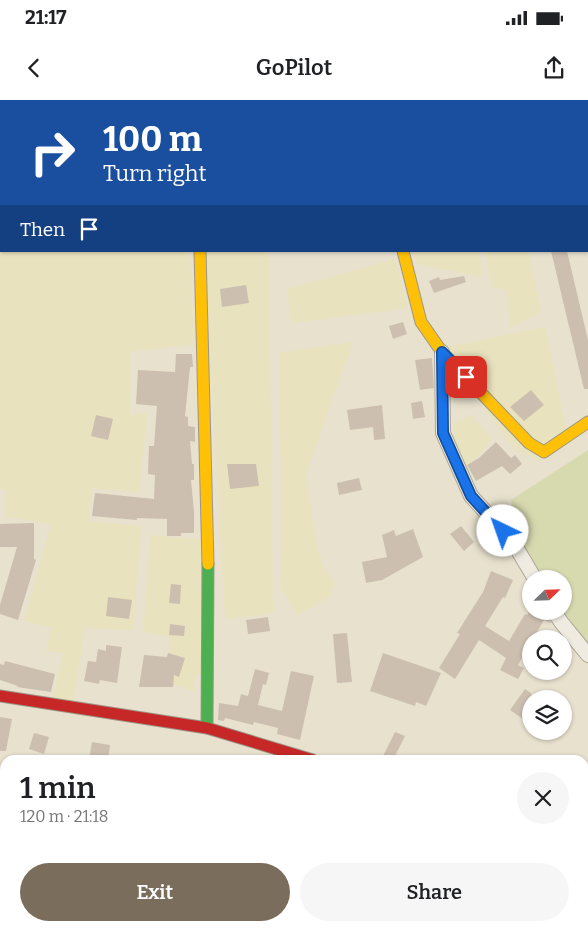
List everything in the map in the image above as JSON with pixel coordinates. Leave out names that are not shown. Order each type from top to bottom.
[{"type":"street","points":[[200,252],[207,418],[209,648],[207,728]]},
{"type":"street","points":[[403,252],[421,322],[442,352],[529,443],[544,452],[588,422]]},
{"type":"street","points":[[442,352],[443,433],[471,496],[513,542],[530,570]]},
{"type":"street","points":[[559,620],[588,655]]},
{"type":"street","points":[[0,696],[207,728],[297,755]]},
{"type":"shaded area","points":[[0,252],[190,252],[194,345],[130,351],[130,415],[147,412],[139,492],[92,488],[88,521],[141,526],[133,630],[85,628],[72,706],[52,701],[63,653],[46,651],[51,627],[24,621],[51,524],[5,517],[6,490],[0,489]]},
{"type":"shaded area","points":[[205,252],[269,252],[273,613],[225,619]]},
{"type":"shaded area","points":[[413,252],[479,252],[482,277],[416,264]]},
{"type":"shaded area","points":[[485,252],[528,252],[541,313],[510,327],[506,290],[492,287]]},
{"type":"shaded area","points":[[395,259],[408,308],[291,323],[287,289]]},
{"type":"shaded area","points":[[545,327],[568,439],[541,461],[515,450],[442,348]]},
{"type":"shaded area","points":[[353,342],[306,473],[316,544],[324,568],[335,584],[330,596],[297,616],[281,587],[280,352]]},
{"type":"shaded area","points":[[471,415],[492,439],[471,463],[465,488],[452,462],[454,424]]},
{"type":"shaded area","points":[[151,535],[204,540],[210,673],[196,675],[193,691],[168,682],[170,637],[143,632]]},
{"type":"green space","points":[[588,450],[588,645],[567,620],[572,620],[572,570],[527,570],[511,500]]},
{"type":"building","points":[[551,252],[567,252],[588,340],[588,389],[584,389]]},
{"type":"building","points":[[464,276],[466,282],[434,293],[429,281],[439,277],[440,280]]},
{"type":"building","points":[[246,285],[249,303],[222,307],[220,289]]},
{"type":"building","points":[[403,322],[407,334],[393,339],[389,326]]},
{"type":"building","points":[[176,354],[192,354],[193,367],[190,367],[185,416],[188,417],[188,426],[195,427],[195,442],[190,441],[192,464],[194,464],[194,480],[191,480],[194,533],[181,533],[181,536],[167,536],[167,519],[137,518],[137,520],[92,516],[95,493],[154,499],[155,475],[148,474],[149,446],[154,446],[157,406],[136,404],[138,370],[175,372]]},
{"type":"building","points":[[432,358],[434,388],[420,390],[415,360]]},
{"type":"building","points":[[531,390],[544,405],[524,421],[510,407]]},
{"type":"building","points":[[422,401],[425,417],[413,419],[411,403]]},
{"type":"building","points":[[382,405],[385,439],[374,440],[373,427],[350,430],[347,410]]},
{"type":"building","points":[[96,415],[113,419],[108,440],[91,436]]},
{"type":"building","points":[[496,442],[511,458],[515,455],[522,464],[510,474],[502,466],[476,481],[467,465],[479,458]]},
{"type":"building","points":[[227,464],[256,464],[259,486],[230,489]]},
{"type":"building","points":[[359,478],[362,490],[339,495],[337,483]]},
{"type":"building","points":[[34,523],[34,559],[36,560],[18,620],[0,614],[0,605],[17,547],[0,547],[0,524]]},
{"type":"building","points":[[461,526],[474,542],[464,551],[450,534]]},
{"type":"building","points":[[413,529],[423,557],[382,580],[366,583],[362,562],[387,557],[382,535],[394,530],[396,536]]},
{"type":"building","points":[[491,571],[513,580],[505,598],[503,597],[485,626],[509,641],[522,619],[544,620],[538,630],[522,630],[522,658],[518,665],[522,667],[522,672],[518,679],[500,670],[506,658],[479,640],[455,679],[439,668],[460,634],[457,633],[483,592]]},
{"type":"building","points":[[171,584],[181,585],[180,604],[169,603]]},
{"type":"building","points":[[108,597],[132,600],[129,619],[106,616]]},
{"type":"building","points":[[268,617],[270,631],[248,634],[246,620]]},
{"type":"building","points":[[170,624],[185,626],[184,636],[169,635]]},
{"type":"building","points":[[347,633],[352,682],[337,683],[333,634]]},
{"type":"building","points":[[106,645],[122,647],[117,683],[100,680],[99,684],[84,681],[88,661],[96,662],[98,649],[106,651]]},
{"type":"building","points":[[168,653],[185,658],[179,677],[174,675],[173,687],[139,687],[144,655],[167,657]]},
{"type":"building","points":[[383,653],[441,673],[426,706],[416,702],[415,706],[370,691]]},
{"type":"building","points":[[5,661],[55,674],[51,692],[17,687],[0,680],[0,664],[4,665]]},
{"type":"building","points":[[255,669],[269,673],[266,685],[263,684],[258,705],[282,711],[291,671],[314,676],[300,740],[277,734],[278,728],[254,722],[253,725],[225,718],[224,721],[218,720],[219,703],[238,706],[241,694],[248,696]]},
{"type":"building","points":[[522,693],[522,718],[510,710]]},
{"type":"building","points":[[0,717],[12,719],[6,751],[0,751]]},
{"type":"building","points":[[395,732],[405,736],[396,755],[384,755]]},
{"type":"building","points":[[34,733],[49,737],[44,754],[29,749]]},
{"type":"building","points":[[92,742],[110,745],[109,755],[90,755]]},
{"type":"traffic: fast","points":[[207,728],[208,564]]},
{"type":"traffic: slow","points":[[200,252],[208,564]]},
{"type":"traffic: slow","points":[[403,252],[421,322],[442,352],[529,443],[544,452],[588,422]]},
{"type":"traffic: jam","points":[[0,696],[207,728],[296,755]]},
{"type":"route","points":[[466,377],[442,352],[443,433],[471,496],[503,531]]}]
